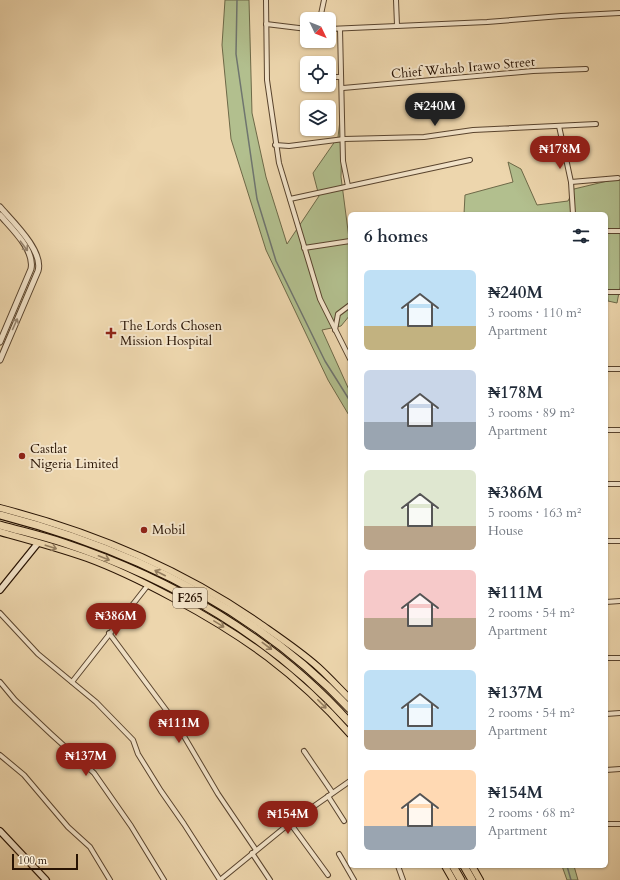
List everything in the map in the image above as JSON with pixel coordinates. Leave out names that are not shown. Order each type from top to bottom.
[{"type":"highway","name":"F265","points":[[0,515],[20,516],[96,545],[137,562],[243,615],[291,653],[348,707]]},
{"type":"highway","name":"F265","points":[[0,525],[65,543],[186,596],[264,644],[304,676],[348,721]]},
{"type":"highway","points":[[454,868],[461,880]]},
{"type":"highway","points":[[465,868],[472,880]]},
{"type":"main road","points":[[0,508],[20,516]]},
{"type":"main road","points":[[0,532],[141,577],[148,585],[198,611],[261,651],[312,693],[348,732]]},
{"type":"main road","points":[[0,590],[38,543]]},
{"type":"main road","points":[[243,615],[301,653],[348,697]]},
{"type":"main road","points":[[0,831],[46,880]]},
{"type":"main road","points":[[446,868],[453,880]]},
{"type":"main road","points":[[473,868],[480,880]]},
{"type":"street","points":[[266,0],[267,85],[275,145],[284,182],[320,299],[348,355]]},
{"type":"street","points":[[321,12],[324,0]]},
{"type":"street","points":[[396,0],[397,25]]},
{"type":"street","points":[[336,29],[487,22],[620,13]]},
{"type":"street","points":[[266,24],[300,28]]},
{"type":"street","points":[[340,29],[341,77],[343,88],[343,161],[348,186]]},
{"type":"street","name":"Chief Wahab Irawo Street","points":[[343,88],[533,71],[586,68]]},
{"type":"street","points":[[336,77],[341,77]]},
{"type":"street","points":[[275,145],[311,144],[344,139],[424,136],[473,130],[596,124]]},
{"type":"street","points":[[559,126],[571,182],[573,212]]},
{"type":"street","points":[[290,199],[470,160]]},
{"type":"street","points":[[571,182],[618,178]]},
{"type":"street","points":[[0,207],[32,246],[37,254],[40,265],[0,360]]},
{"type":"street","points":[[0,215],[30,253],[32,262],[31,269],[0,342]]},
{"type":"street","points":[[608,231],[620,231]]},
{"type":"street","points":[[304,248],[348,241]]},
{"type":"street","points":[[608,292],[620,292]]},
{"type":"street","points":[[335,331],[338,314],[348,306]]},
{"type":"street","points":[[608,369],[620,369]]},
{"type":"street","points":[[608,430],[620,430]]},
{"type":"street","points":[[608,484],[620,484]]},
{"type":"street","points":[[608,540],[620,541]]},
{"type":"street","points":[[72,682],[148,585]]},
{"type":"street","points":[[608,602],[620,601]]},
{"type":"street","points":[[0,613],[38,654],[96,702],[133,740],[138,754],[220,880],[290,823],[332,792],[348,782]]},
{"type":"street","points":[[109,633],[178,726],[218,794],[256,850]]},
{"type":"street","points":[[608,658],[620,658]]},
{"type":"street","points":[[0,682],[15,700],[94,773],[164,880]]},
{"type":"street","points":[[608,714],[620,713]]},
{"type":"street","points":[[304,751],[332,792]]},
{"type":"street","points":[[0,755],[24,775],[68,827],[90,847],[110,880]]},
{"type":"street","points":[[608,770],[620,769]]},
{"type":"street","points":[[328,796],[344,822]]},
{"type":"street","points":[[290,823],[328,875]]},
{"type":"street","points":[[608,824],[620,824]]},
{"type":"street","points":[[252,853],[270,880]]},
{"type":"street","points":[[340,854],[354,880]]},
{"type":"street","points":[[399,868],[403,880]]},
{"type":"green space","points":[[225,0],[249,0],[252,113],[266,177],[287,244],[319,196],[313,173],[338,137],[343,96],[341,177],[348,231],[348,317],[341,326],[322,330],[348,388],[348,414],[328,380],[266,250],[231,139],[222,45]]},
{"type":"green space","points":[[508,162],[521,169],[537,205],[568,201],[574,189],[620,178],[620,287],[617,303],[608,301],[608,212],[464,212],[465,195],[513,182]]},
{"type":"green space","points":[[563,868],[575,868],[578,880],[567,880]]},
{"type":"waterway","points":[[237,0],[236,54],[257,199],[276,261],[325,361],[348,398]]},
{"type":"waterway","points":[[568,868],[571,880]]},
{"type":"place","name":"The Lords Chosen Mission Hospital","points":[[111,333]]},
{"type":"place","name":"Castlat Nigeria Limited","points":[[22,456]]},
{"type":"place","name":"Mobil","points":[[144,530]]}]
